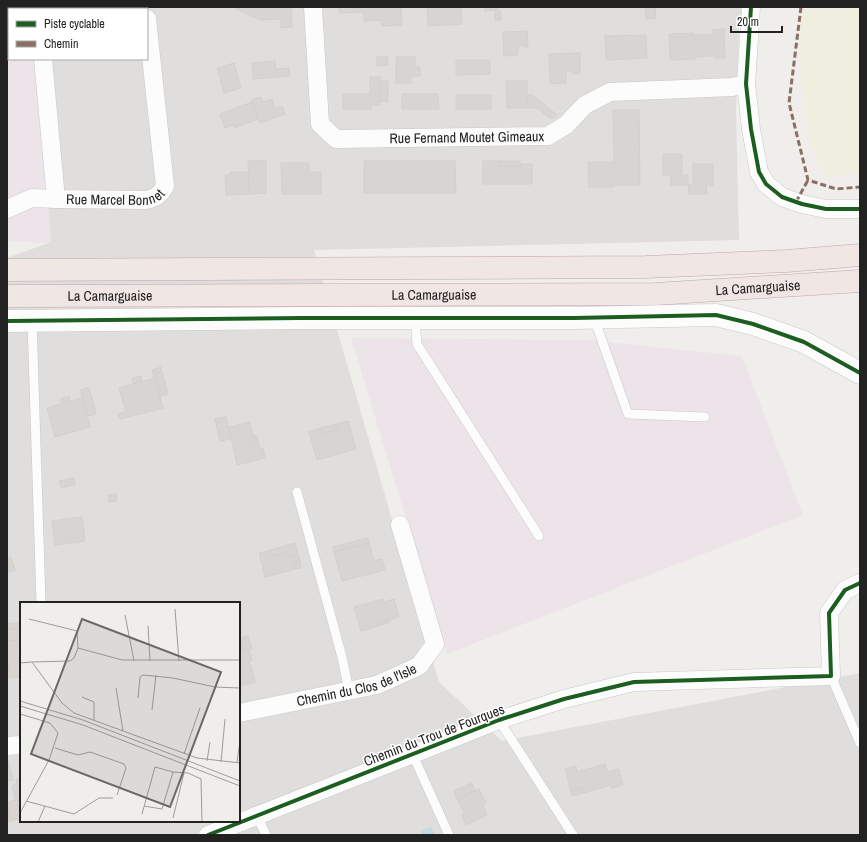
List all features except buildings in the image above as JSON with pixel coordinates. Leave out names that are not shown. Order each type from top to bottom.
[{"type":"highway","name":"La Camarguaise","points":[[7,270],[646,267],[787,261],[860,255]]},
{"type":"highway","name":"La Camarguaise","points":[[7,296],[655,294],[860,281]]},
{"type":"street","name":"Rue Fernand Moutet Gimeaux","points":[[313,7],[320,124],[336,139],[548,136],[566,125],[585,105],[610,92],[732,87],[746,84]]},
{"type":"street","points":[[751,7],[746,84],[751,129],[759,172],[766,184],[782,197],[802,204],[826,209],[860,209]]},
{"type":"street","name":"Rue Marcel Bonnet","points":[[43,60],[56,199],[146,200],[155,198],[165,186],[148,28]]},
{"type":"street","points":[[7,209],[32,198],[56,199]]},
{"type":"street","points":[[7,321],[594,318],[716,315],[753,324],[804,342],[860,373]]},
{"type":"street","name":"Chemin du Clos de l'Isle","points":[[240,713],[377,685],[419,666],[435,644],[400,526]]},
{"type":"street","points":[[831,676],[829,613],[846,590],[860,583]]},
{"type":"street","name":"Chemin du Trou de Fourques","points":[[208,835],[499,720],[564,699],[634,682],[831,676]]},
{"type":"street","points":[[7,746],[20,745]]},
{"type":"lane","points":[[415,318],[417,344],[539,536]]},
{"type":"lane","points":[[594,318],[628,414],[705,417]]},
{"type":"lane","points":[[32,320],[41,602]]},
{"type":"lane","points":[[297,492],[342,656],[349,690]]},
{"type":"lane","points":[[831,676],[860,743]]},
{"type":"lane","points":[[499,720],[573,835]]},
{"type":"lane","points":[[413,755],[449,835]]},
{"type":"lane","points":[[257,816],[266,835]]},
{"type":"shaded area","points":[[7,7],[32,7],[8,8],[8,60],[36,60],[51,243],[7,241]]},
{"type":"shaded area","points":[[32,7],[742,7],[739,28],[736,110],[739,240],[314,250],[439,682],[502,741],[860,673],[860,835],[7,835],[7,258],[51,242],[36,60],[148,60],[148,8]]},
{"type":"shaded area","points":[[351,338],[588,340],[742,356],[803,515],[447,654]]},
{"type":"green space","points":[[802,7],[860,7],[860,174],[828,177],[810,145],[803,94],[798,34]]},
{"type":"water","points":[[431,827],[435,835],[422,835],[421,831]]},
{"type":"marked path","points":[[801,7],[789,103],[808,180],[836,189],[860,187]]},
{"type":"marked path","points":[[796,202],[808,180]]},
{"type":"cycle path","points":[[751,7],[746,84],[751,129],[759,172],[766,184],[782,197],[802,204],[826,209],[860,209]]},
{"type":"cycle path","points":[[7,321],[301,318],[574,318],[716,315],[753,324],[804,342],[860,373]]},
{"type":"cycle path","points":[[208,835],[499,720],[564,699],[634,682],[831,676],[829,613],[845,590],[860,583]]}]
